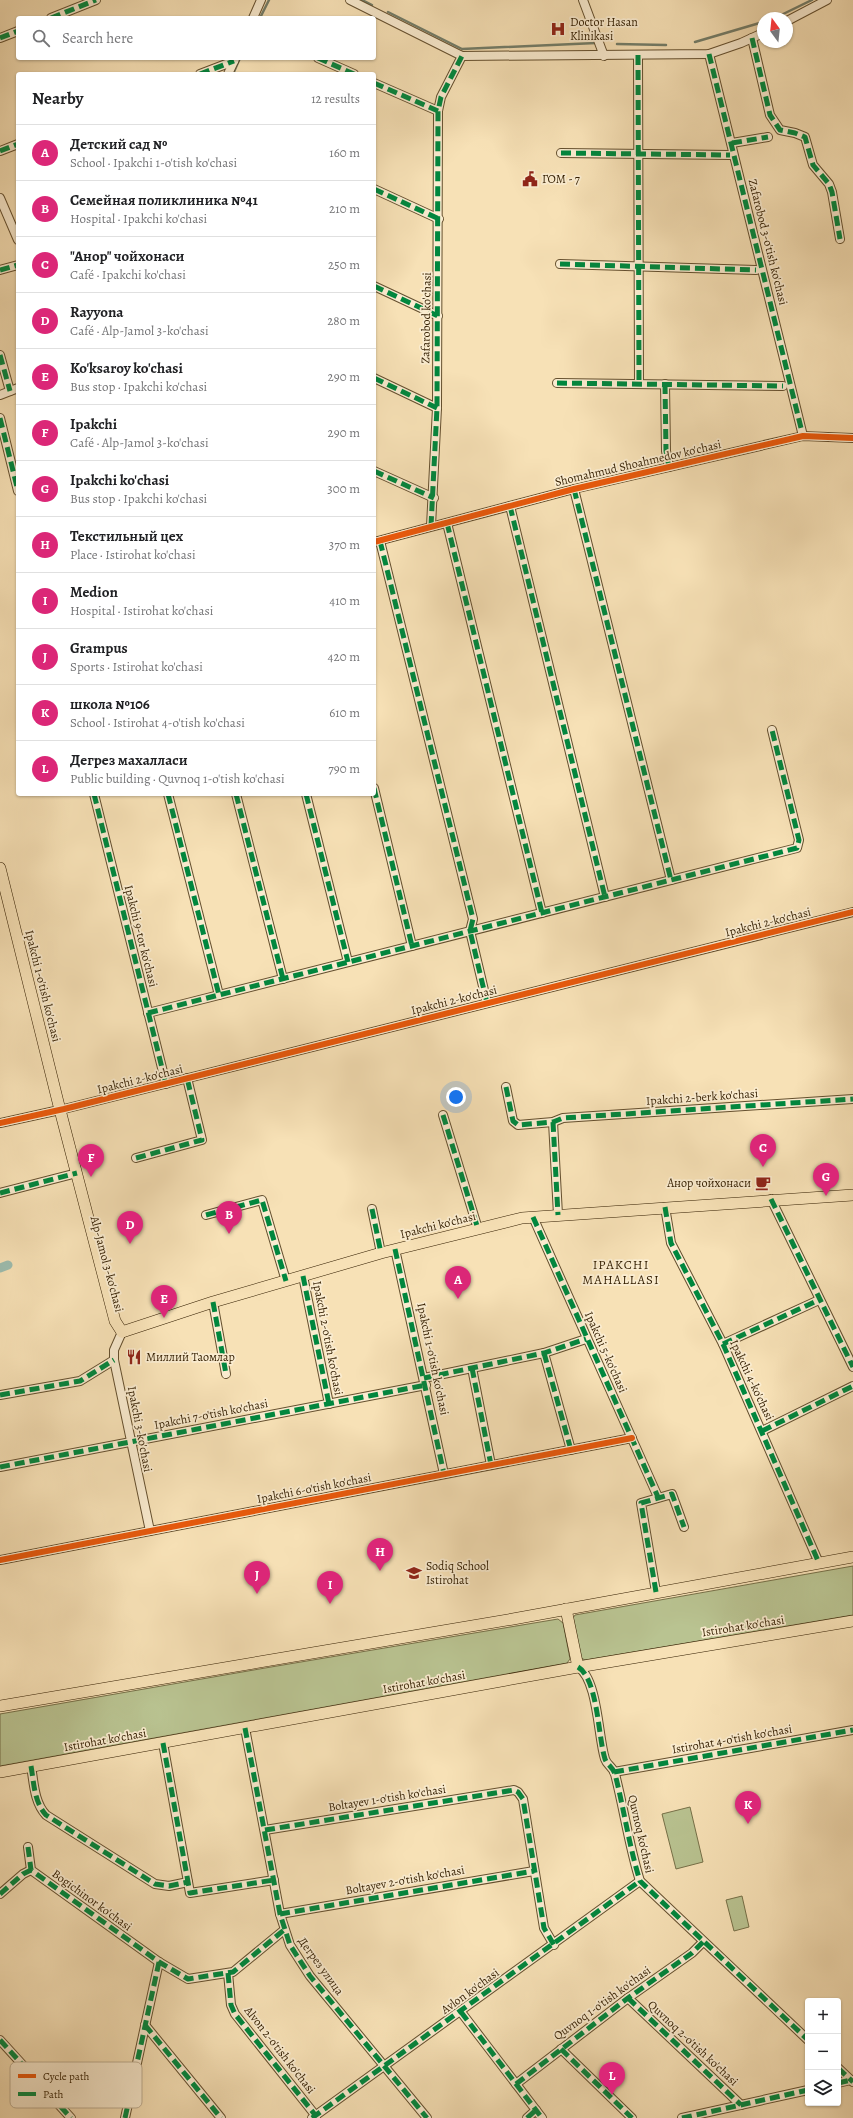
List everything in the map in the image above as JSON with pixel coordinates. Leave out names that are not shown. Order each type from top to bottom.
[{"type":"main road","name":"Ipakchi 1-o'tish ko'chasi","points":[[0,868],[57,1111]]},
{"type":"main road","name":"Ipakchi 1-o'tish ko'chasi","points":[[0,899],[57,1111]]},
{"type":"main road","name":"Alp-Jamol 3-ko'chasi","points":[[57,1111],[73,1174],[115,1321],[122,1332]]},
{"type":"main road","name":"Ipakchi ko'chasi","points":[[122,1332],[213,1302],[395,1249],[532,1217],[771,1199],[853,1195]]},
{"type":"main road","points":[[0,1706],[566,1609],[853,1557]]},
{"type":"main road","points":[[566,1609],[578,1667]]},
{"type":"main road","name":"Istirohat ko'chasi","points":[[0,1772],[578,1667],[853,1621]]},
{"type":"street","points":[[56,16],[96,0]]},
{"type":"street","points":[[254,16],[262,0]]},
{"type":"street","points":[[350,0],[462,56],[709,54],[757,36]]},
{"type":"street","points":[[583,0],[604,56]]},
{"type":"street","points":[[793,18],[828,0]]},
{"type":"street","points":[[0,38],[16,32]]},
{"type":"street","points":[[752,38],[770,115],[780,130],[795,133],[805,138],[813,165],[829,184],[832,192],[840,239]]},
{"type":"street","name":"Zafarobod 3-o'tish ko'chasi","points":[[709,54],[803,436]]},
{"type":"street","points":[[638,55],[639,384]]},
{"type":"street","name":"Zafarobod ko'chasi","points":[[431,526],[434,498],[437,408],[439,219],[438,111],[441,97],[462,56]]},
{"type":"street","points":[[205,72],[235,60]]},
{"type":"street","points":[[229,72],[235,60]]},
{"type":"street","points":[[322,60],[350,72]]},
{"type":"street","points":[[376,84],[438,111]]},
{"type":"street","points":[[732,143],[768,137]]},
{"type":"street","points":[[0,151],[16,145]]},
{"type":"street","points":[[561,153],[638,152],[730,155]]},
{"type":"street","points":[[376,190],[439,219]]},
{"type":"street","points":[[0,198],[16,235]]},
{"type":"street","points":[[560,264],[756,270]]},
{"type":"street","points":[[0,270],[16,266]]},
{"type":"street","points":[[376,287],[438,316]]},
{"type":"street","points":[[0,355],[14,390],[0,395]]},
{"type":"street","points":[[376,379],[437,408]]},
{"type":"street","points":[[557,383],[783,386]]},
{"type":"street","points":[[666,384],[666,451],[669,467]]},
{"type":"street","points":[[0,418],[16,483]]},
{"type":"street","name":"Shomahmud Shoahmedov ko'chasi","points":[[431,526],[574,489],[803,436],[853,438]]},
{"type":"street","points":[[376,472],[434,498]]},
{"type":"street","points":[[574,489],[671,880]]},
{"type":"street","points":[[510,506],[605,897]]},
{"type":"street","points":[[447,523],[542,913]]},
{"type":"street","points":[[431,526],[377,541],[473,919],[470,931],[487,1003]]},
{"type":"street","points":[[148,1013],[793,850],[799,845],[772,730]]},
{"type":"street","name":"Ipakchi 9-tor ko'chasi","points":[[94,796],[166,1084]]},
{"type":"street","points":[[169,796],[219,995]]},
{"type":"street","points":[[237,796],[283,979]]},
{"type":"street","points":[[306,796],[348,962]]},
{"type":"street","points":[[376,796],[412,946]]},
{"type":"street","name":"Ipakchi 2-ko'chasi","points":[[0,1123],[57,1111],[853,912]]},
{"type":"street","points":[[136,1158],[202,1140],[187,1078]]},
{"type":"street","name":"Ipakchi 2-berk ko'chasi","points":[[506,1088],[514,1124],[518,1125],[553,1122],[563,1118],[853,1099]]},
{"type":"street","points":[[443,1115],[478,1229]]},
{"type":"street","points":[[553,1122],[558,1215]]},
{"type":"street","points":[[0,1193],[73,1174]]},
{"type":"street","points":[[771,1199],[819,1300],[853,1366]]},
{"type":"street","points":[[206,1215],[262,1200],[286,1280]]},
{"type":"street","name":"Ipakchi 4-ko'chasi","points":[[666,1207],[671,1243],[723,1344],[819,1563]]},
{"type":"street","points":[[372,1209],[381,1253]]},
{"type":"street","name":"Ipakchi 5-ko'chasi","points":[[532,1217],[658,1497]]},
{"type":"street","name":"Ipakchi 1-o'tish ko'chasi","points":[[395,1249],[444,1474]]},
{"type":"street","name":"Ipakchi 2-o'tish ko'chasi","points":[[303,1276],[329,1404]]},
{"type":"street","points":[[723,1344],[819,1300]]},
{"type":"street","points":[[213,1302],[226,1374]]},
{"type":"street","name":"Ipakchi 3-ko'chasi","points":[[122,1332],[114,1350],[114,1360],[150,1531]]},
{"type":"street","name":"Ipakchi 7-o'tish ko'chasi","points":[[0,1467],[329,1404],[425,1382],[472,1368],[544,1353],[586,1339]]},
{"type":"street","points":[[544,1353],[571,1450]]},
{"type":"street","points":[[0,1396],[80,1381],[114,1360]]},
{"type":"street","points":[[472,1368],[491,1465]]},
{"type":"street","points":[[762,1431],[853,1386]]},
{"type":"street","name":"Ipakchi 6-o'tish ko'chasi","points":[[0,1560],[632,1438]]},
{"type":"street","points":[[656,1592],[642,1503],[672,1494],[684,1527]]},
{"type":"street","name":"Quvnoq ko'chasi","points":[[578,1667],[587,1677],[605,1759],[614,1772],[632,1856],[640,1881],[702,1942],[805,2037]]},
{"type":"street","name":"Дегрез улица","points":[[245,1728],[284,1930],[300,1961],[427,2118]]},
{"type":"street","name":"Istirohat 4-o'tish ko'chasi","points":[[614,1772],[853,1730]]},
{"type":"street","points":[[163,1743],[190,1891],[192,1893],[274,1880]]},
{"type":"street","points":[[31,1766],[37,1798],[41,1809],[46,1815],[155,1884],[169,1886],[188,1882]]},
{"type":"street","name":"Boltayev 1-o'tish ko'chasi","points":[[265,1830],[514,1790],[518,1792],[522,1799],[534,1871]]},
{"type":"street","points":[[0,1894],[31,1870],[28,1847]]},
{"type":"street","name":"Bogichinor ko'chasi","points":[[31,1870],[159,1962],[188,1980],[228,1973],[238,1968],[284,1930]]},
{"type":"street","points":[[534,1871],[544,1928],[554,1945]]},
{"type":"street","name":"Boltayev 2-o'tish ko'chasi","points":[[280,1914],[534,1871]]},
{"type":"street","name":"Avlon ko'chasi","points":[[314,2117],[554,1945],[640,1881]]},
{"type":"street","name":"Quvnoq 1-o'tish ko'chasi","points":[[516,2084],[628,1998],[692,1953],[702,1942]]},
{"type":"street","points":[[137,2062],[159,1962]]},
{"type":"street","name":"Alvon 2-o'tish ko'chasi","points":[[228,1973],[231,2005],[235,2014],[314,2117]]},
{"type":"street","name":"Quvnoq 2-o'tish ko'chasi","points":[[628,1998],[741,2105]]},
{"type":"street","points":[[461,2012],[542,2118]]},
{"type":"street","points":[[145,2025],[221,2118]]},
{"type":"street","points":[[0,2040],[20,2062]]},
{"type":"street","points":[[560,2049],[632,2118]]},
{"type":"street","points":[[840,2070],[852,2081]]},
{"type":"street","points":[[841,2083],[852,2081]]},
{"type":"street","points":[[682,2118],[702,2116],[741,2105],[805,2091]]},
{"type":"street","points":[[62,2108],[71,2118]]},
{"type":"street","points":[[125,2118],[127,2108]]},
{"type":"street","points":[[527,2118],[536,2110]]},
{"type":"green space","points":[[853,1566],[853,1615],[585,1660],[581,1658],[573,1618],[575,1615]]},
{"type":"green space","points":[[558,1619],[563,1623],[570,1659],[567,1663],[0,1766],[0,1714]]},
{"type":"green space","points":[[690,1807],[703,1862],[676,1869],[662,1814]]},
{"type":"green space","points":[[742,1896],[749,1927],[734,1931],[726,1900]]},
{"type":"waterway","points":[[261,16],[269,0]]},
{"type":"waterway","points":[[362,0],[372,5]]},
{"type":"waterway","points":[[787,12],[812,0]]},
{"type":"waterway","points":[[388,12],[462,49],[596,43]]},
{"type":"waterway","points":[[695,42],[757,24]]},
{"type":"waterway","points":[[617,44],[666,45]]},
{"type":"waterway","points":[[234,72],[239,60]]},
{"type":"waterway","points":[[0,1268],[8,1265]]},
{"type":"marked path","points":[[56,16],[96,0]]},
{"type":"marked path","points":[[0,38],[16,32]]},
{"type":"marked path","points":[[752,38],[770,115],[780,130],[805,137],[813,165],[829,184],[832,192],[840,239]]},
{"type":"marked path","points":[[709,54],[803,436]]},
{"type":"marked path","points":[[638,55],[639,384]]},
{"type":"marked path","points":[[431,526],[437,408],[438,111],[441,97],[462,56]]},
{"type":"marked path","points":[[322,60],[350,72]]},
{"type":"marked path","points":[[205,72],[234,61]]},
{"type":"marked path","points":[[376,84],[438,111]]},
{"type":"marked path","points":[[732,143],[768,137]]},
{"type":"marked path","points":[[0,151],[16,145]]},
{"type":"marked path","points":[[561,153],[730,155]]},
{"type":"marked path","points":[[376,190],[439,219]]},
{"type":"marked path","points":[[560,264],[756,270]]},
{"type":"marked path","points":[[0,270],[16,266]]},
{"type":"marked path","points":[[376,287],[438,316]]},
{"type":"marked path","points":[[0,355],[10,391]]},
{"type":"marked path","points":[[376,379],[437,408]]},
{"type":"marked path","points":[[557,383],[783,386]]},
{"type":"marked path","points":[[665,384],[666,451],[669,467]]},
{"type":"marked path","points":[[0,418],[16,483]]},
{"type":"marked path","points":[[376,472],[434,498]]},
{"type":"marked path","points":[[574,489],[671,880]]},
{"type":"marked path","points":[[510,506],[605,897]]},
{"type":"marked path","points":[[447,523],[542,913]]},
{"type":"marked path","points":[[380,541],[473,919],[470,931],[487,1003]]},
{"type":"marked path","points":[[148,1013],[797,848],[799,840],[772,730]]},
{"type":"marked path","points":[[94,796],[166,1084]]},
{"type":"marked path","points":[[169,796],[219,995]]},
{"type":"marked path","points":[[237,796],[283,979]]},
{"type":"marked path","points":[[306,796],[348,962]]},
{"type":"marked path","points":[[376,796],[412,946]]},
{"type":"marked path","points":[[136,1158],[202,1140],[187,1078]]},
{"type":"marked path","points":[[506,1087],[513,1121],[518,1125],[553,1122],[563,1118],[853,1099]]},
{"type":"marked path","points":[[443,1115],[478,1229]]},
{"type":"marked path","points":[[553,1122],[558,1215]]},
{"type":"marked path","points":[[0,1193],[77,1173]]},
{"type":"marked path","points":[[771,1199],[853,1367]]},
{"type":"marked path","points":[[206,1215],[262,1200],[286,1281]]},
{"type":"marked path","points":[[665,1207],[671,1243],[723,1344],[819,1563]]},
{"type":"marked path","points":[[372,1209],[381,1253]]},
{"type":"marked path","points":[[533,1217],[658,1497]]},
{"type":"marked path","points":[[395,1249],[444,1474]]},
{"type":"marked path","points":[[303,1276],[329,1404]]},
{"type":"marked path","points":[[723,1344],[819,1300]]},
{"type":"marked path","points":[[213,1302],[226,1374]]},
{"type":"marked path","points":[[424,1378],[544,1353],[586,1339]]},
{"type":"marked path","points":[[544,1353],[571,1450]]},
{"type":"marked path","points":[[0,1395],[80,1381],[114,1360]]},
{"type":"marked path","points":[[472,1368],[491,1465]]},
{"type":"marked path","points":[[0,1467],[426,1385]]},
{"type":"marked path","points":[[762,1431],[853,1386]]},
{"type":"marked path","points":[[656,1592],[641,1503],[672,1494],[684,1527]]},
{"type":"marked path","points":[[578,1667],[585,1673],[590,1683],[605,1759],[615,1774],[640,1881],[805,2037]]},
{"type":"marked path","points":[[245,1728],[280,1914],[290,1945],[310,1976],[427,2118]]},
{"type":"marked path","points":[[614,1772],[853,1730]]},
{"type":"marked path","points":[[163,1743],[190,1893],[274,1880]]},
{"type":"marked path","points":[[31,1766],[37,1798],[46,1815],[155,1884],[169,1886],[188,1882]]},
{"type":"marked path","points":[[265,1830],[514,1790],[518,1792],[523,1799],[544,1928],[554,1945]]},
{"type":"marked path","points":[[28,1847],[31,1870],[159,1962],[188,1979],[233,1972],[284,1930]]},
{"type":"marked path","points":[[0,1894],[23,1874],[31,1870]]},
{"type":"marked path","points":[[280,1914],[534,1871]]},
{"type":"marked path","points":[[312,2118],[640,1881]]},
{"type":"marked path","points":[[516,2084],[628,1998],[692,1953],[703,1942]]},
{"type":"marked path","points":[[137,2062],[159,1962]]},
{"type":"marked path","points":[[228,1973],[231,2005],[235,2014],[316,2116]]},
{"type":"marked path","points":[[628,1998],[741,2105]]},
{"type":"marked path","points":[[461,2012],[542,2118]]},
{"type":"marked path","points":[[145,2025],[221,2118]]},
{"type":"marked path","points":[[0,2040],[20,2062]]},
{"type":"marked path","points":[[561,2049],[632,2118]]},
{"type":"marked path","points":[[840,2070],[853,2082]]},
{"type":"marked path","points":[[841,2082],[851,2080]]},
{"type":"marked path","points":[[682,2118],[805,2091]]},
{"type":"marked path","points":[[62,2108],[71,2118]]},
{"type":"marked path","points":[[125,2118],[127,2108]]},
{"type":"marked path","points":[[527,2118],[536,2110]]},
{"type":"cycle path","points":[[376,541],[574,489],[803,436],[853,438]]},
{"type":"cycle path","points":[[0,1123],[64,1109],[853,912]]},
{"type":"cycle path","points":[[0,1560],[632,1438]]},
{"type":"place","name":"Doctor Hasan Klinikasi","points":[[558,29]]},
{"type":"place","name":"ГОМ - 7","points":[[530,179]]},
{"type":"place","name":"\"Анор\" чойхонаси","points":[[763,1167]]},
{"type":"place","name":"Ipakchi","points":[[91,1177]]},
{"type":"place","name":"Анор чойхонаси","points":[[763,1183]]},
{"type":"place","name":"Ipakchi ko'chasi","points":[[826,1196]]},
{"type":"place","name":"Семейная поликлиника №41","points":[[229,1234]]},
{"type":"place","name":"Rayyona","points":[[130,1244]]},
{"type":"place","name":"Детский сад №","points":[[458,1299]]},
{"type":"place","name":"Ko'ksaroy ko'chasi","points":[[164,1318]]},
{"type":"place","name":"Миллий Таомлар","points":[[134,1357]]},
{"type":"place","name":"Текстильный цех","points":[[380,1571]]},
{"type":"place","name":"Sodiq School Istirohat","points":[[414,1573]]},
{"type":"place","name":"Grampus","points":[[257,1594]]},
{"type":"place","name":"Medion","points":[[330,1604]]},
{"type":"place","name":"школа №106","points":[[748,1824]]},
{"type":"place","name":"Дегрез махалласи","points":[[612,2095]]},
{"type":"district","name":"IPAKCHI MAHALLASI","points":[[621,1272]]}]
